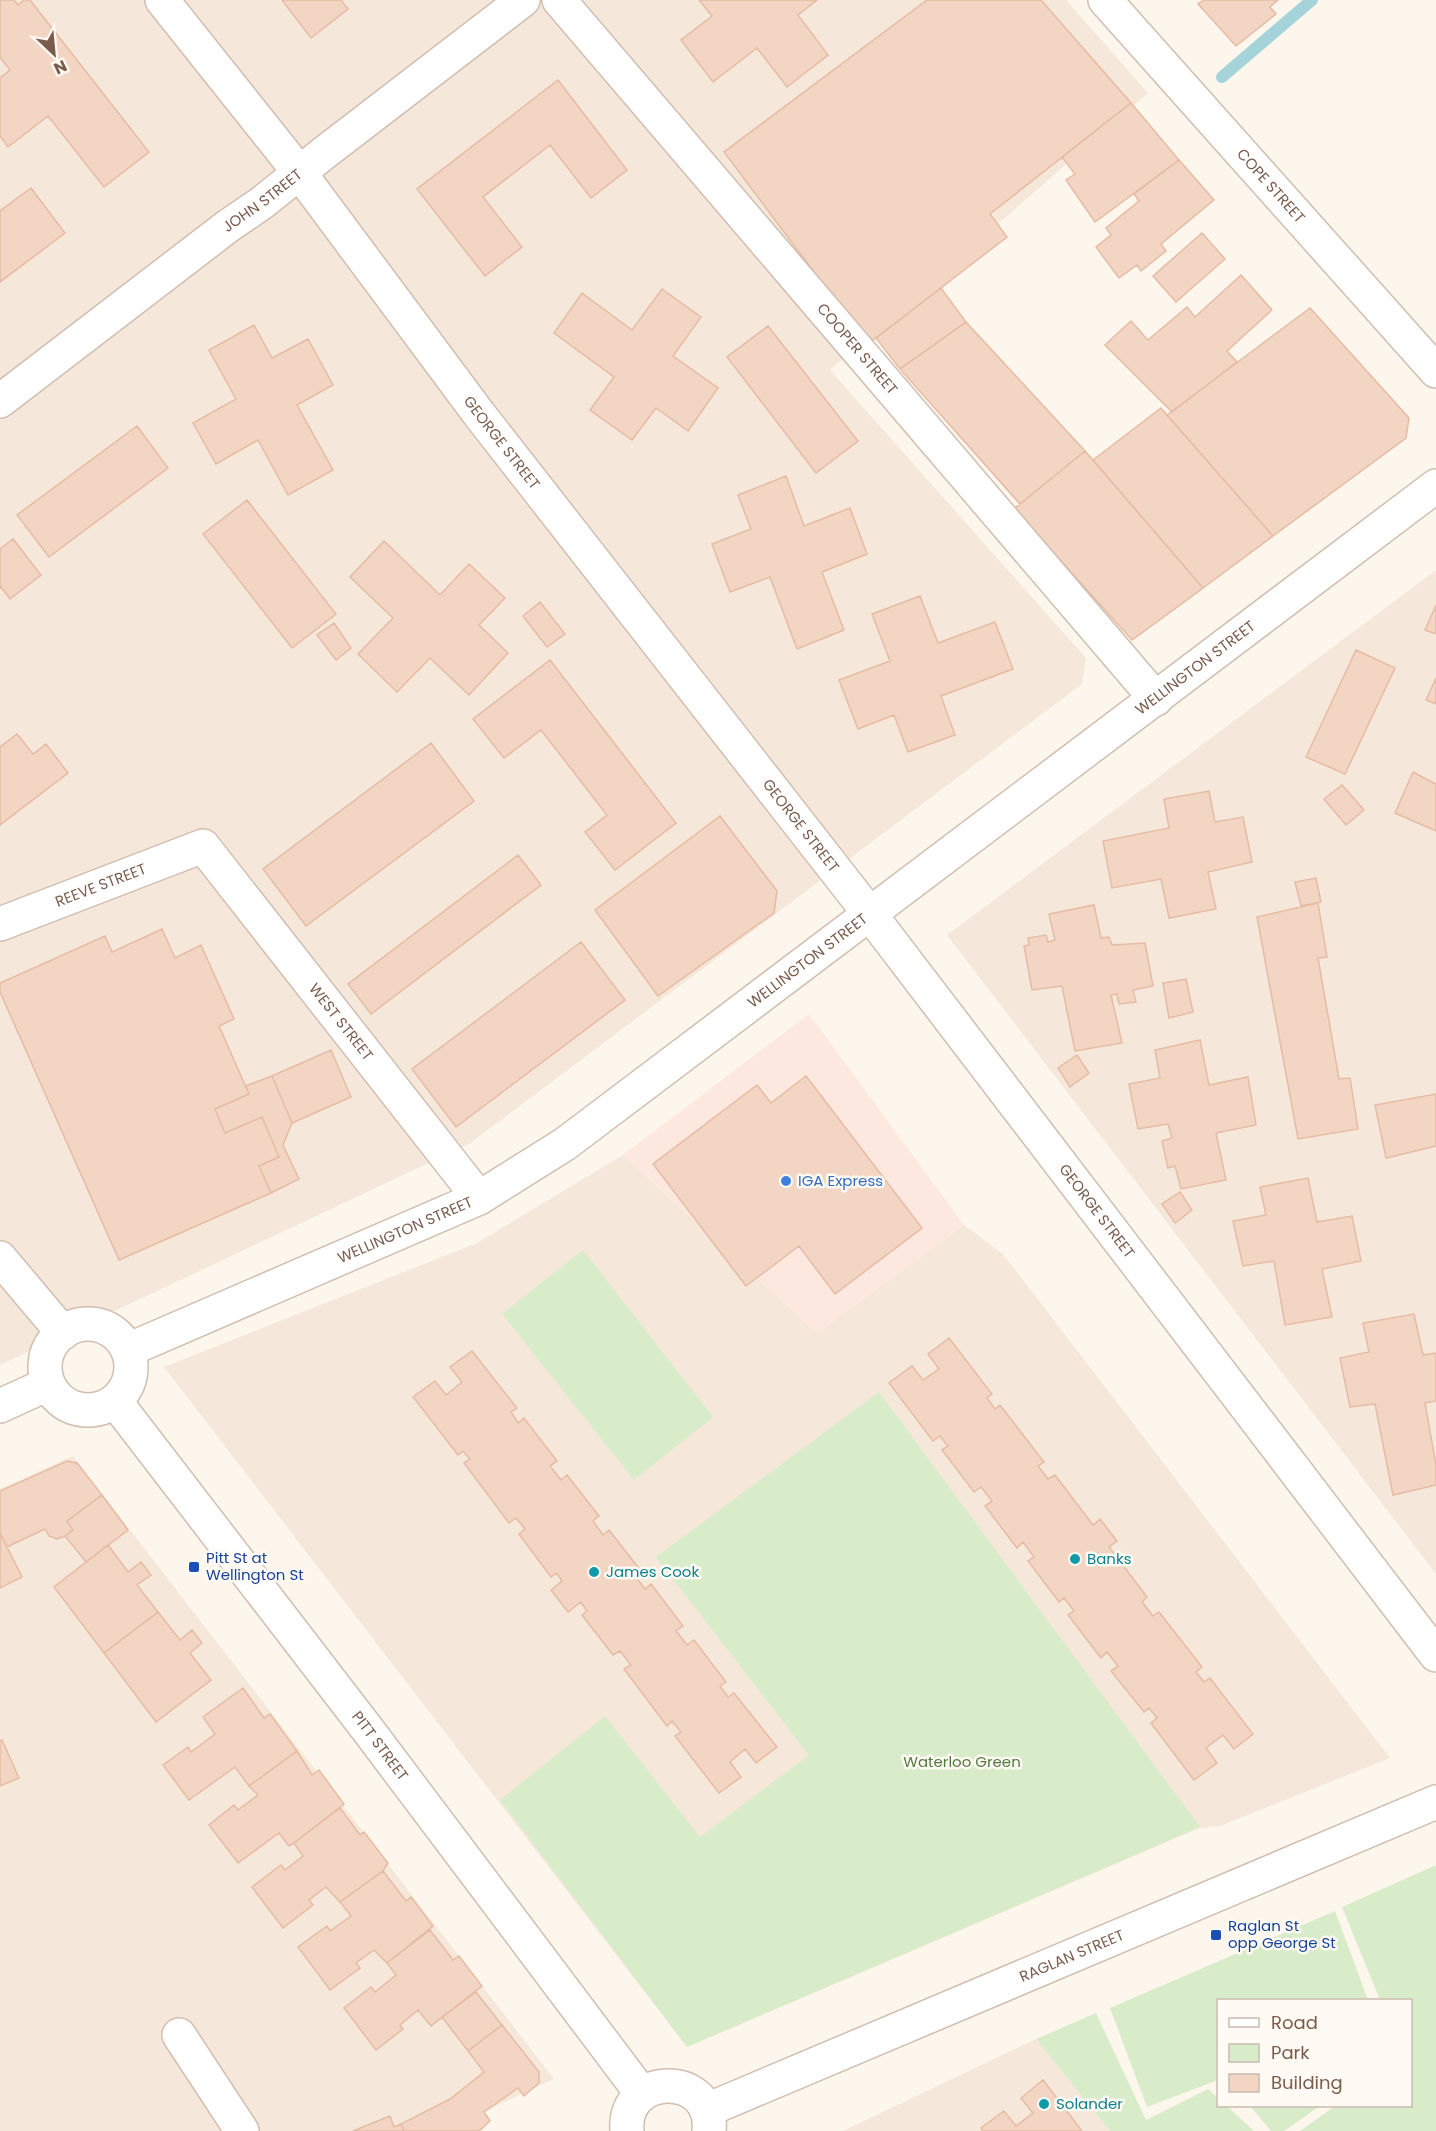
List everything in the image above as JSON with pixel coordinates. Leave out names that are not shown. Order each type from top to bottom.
[{"type":"street","name":"GEORGE STREET","points":[[162,0],[299,172],[479,414],[869,913],[1436,1654]]},
{"type":"street","name":"JOHN STREET","points":[[0,401],[228,226],[263,202],[523,0]]},
{"type":"street","name":"COOPER STREET","points":[[559,0],[1156,699]]},
{"type":"street","name":"COPE STREET","points":[[1105,0],[1436,371]]},
{"type":"street","name":"WELLINGTON STREET","points":[[128,1350],[479,1198],[565,1144],[1436,486]]},
{"type":"street","name":"REEVE STREET","points":[[0,924],[203,846]]},
{"type":"street","name":"WEST STREET","points":[[203,846],[479,1198]]},
{"type":"street","points":[[0,1258],[63,1333]]},
{"type":"street","points":[[87,1324],[112,1331],[121,1339],[128,1350],[132,1364],[125,1391],[115,1401],[104,1408],[78,1409],[65,1404],[56,1396],[48,1384],[45,1371],[52,1343],[63,1333],[87,1324]]},
{"type":"street","points":[[0,1406],[48,1384]]},
{"type":"street","name":"PITT STREET","points":[[115,1401],[368,1730],[642,2094]]},
{"type":"street","name":"RAGLAN STREET","points":[[642,2094],[654,2087],[679,2086],[700,2099],[708,2121],[1436,1802]]},
{"type":"street","points":[[179,2035],[242,2131]]},
{"type":"street","points":[[627,2131],[629,2113],[642,2094]]},
{"type":"shaded area","points":[[0,0],[1066,0],[1148,93],[830,370],[1086,658],[1082,684],[469,1144],[0,1365]]},
{"type":"shaded area","points":[[1436,570],[1436,1574],[947,935]]},
{"type":"shaded area","points":[[809,1014],[964,1225],[817,1333],[623,1155]]},
{"type":"shaded area","points":[[623,1155],[817,1333],[964,1225],[1003,1254],[1390,1758],[1220,1826],[1200,1828],[687,2047],[164,1367],[477,1243]]},
{"type":"shaded area","points":[[73,1456],[554,2079],[443,2131],[0,2131],[0,1489]]},
{"type":"shaded area","points":[[1036,2039],[1110,2131],[843,2131]]},
{"type":"green space","points":[[583,1250],[713,1417],[634,1480],[502,1314]]},
{"type":"green space","name":"Waterloo Green","points":[[879,1392],[1200,1827],[687,2047],[500,1800],[605,1716],[700,1837],[809,1755],[656,1557]]},
{"type":"green space","points":[[1436,1865],[1436,2131],[1300,2131],[1334,2107],[1412,2107],[1412,1999],[1380,1999],[1342,1907]]},
{"type":"green space","points":[[1335,1911],[1368,1999],[1217,1999],[1217,2080],[1147,2107],[1110,2008]]},
{"type":"green space","points":[[1096,2013],[1146,2120],[1208,2089],[1217,2097],[1217,2107],[1228,2107],[1254,2131],[1110,2131],[1036,2039]]},
{"type":"green space","points":[[1251,2107],[1319,2107],[1284,2131],[1271,2131]]},
{"type":"building","points":[[0,0],[14,0],[18,5],[24,0],[30,0],[149,152],[104,187],[48,116],[8,147],[0,136],[0,78],[10,70],[0,57]]},
{"type":"building","points":[[282,0],[341,0],[348,9],[311,38]]},
{"type":"building","points":[[699,0],[817,0],[798,15],[828,55],[787,87],[757,48],[713,82],[681,40],[712,16]]},
{"type":"building","points":[[927,0],[1041,0],[1131,103],[990,214],[1007,237],[868,344],[724,152]]},
{"type":"building","points":[[1204,0],[1278,0],[1270,7],[1276,14],[1236,46],[1198,4]]},
{"type":"building","points":[[558,80],[627,170],[591,198],[550,145],[483,197],[522,247],[485,276],[417,189]]},
{"type":"building","points":[[1131,103],[1179,160],[1095,222],[1066,180],[1075,174],[1062,157]]},
{"type":"building","points":[[1179,160],[1214,200],[1161,244],[1166,251],[1141,271],[1137,265],[1119,278],[1096,247],[1111,235],[1106,228],[1139,201],[1134,194]]},
{"type":"building","points":[[31,188],[65,233],[0,282],[0,211]]},
{"type":"building","points":[[1202,233],[1225,259],[1176,302],[1153,276]]},
{"type":"building","points":[[1241,275],[1272,310],[1227,351],[1237,362],[1172,412],[1105,345],[1131,321],[1148,340],[1187,307],[1195,317]]},
{"type":"building","points":[[941,288],[966,322],[900,369],[876,338]]},
{"type":"building","points":[[662,289],[701,317],[673,356],[718,388],[688,431],[656,408],[632,440],[590,410],[614,377],[554,333],[582,293],[632,330]]},
{"type":"building","points":[[1310,308],[1409,418],[1406,438],[1273,536],[1167,415]]},
{"type":"building","points":[[966,322],[1085,451],[1020,504],[900,369]]},
{"type":"building","points":[[254,325],[272,358],[308,339],[333,385],[297,405],[333,470],[288,495],[258,440],[216,464],[193,423],[236,399],[209,350]]},
{"type":"building","points":[[768,326],[858,441],[816,473],[727,357]]},
{"type":"building","points":[[1161,408],[1273,536],[1203,588],[1093,460]]},
{"type":"building","points":[[137,426],[168,468],[49,557],[17,515]]},
{"type":"building","points":[[1085,451],[1203,588],[1132,640],[1014,509]]},
{"type":"building","points":[[786,476],[804,526],[850,508],[867,554],[822,572],[844,630],[797,649],[770,577],[730,592],[712,544],[751,529],[738,495]]},
{"type":"building","points":[[247,500],[336,614],[292,648],[203,534]]},
{"type":"building","points":[[13,539],[41,575],[10,599],[0,588],[0,549]]},
{"type":"building","points":[[384,541],[440,595],[469,564],[505,598],[479,625],[508,653],[469,695],[430,658],[397,692],[358,654],[393,618],[350,577]]},
{"type":"building","points":[[920,596],[938,643],[995,622],[1013,669],[941,696],[955,735],[908,752],[894,715],[858,729],[839,680],[890,661],[872,614]]},
{"type":"building","points":[[540,602],[565,634],[547,647],[523,616]]},
{"type":"building","points":[[1436,605],[1436,634],[1425,630]]},
{"type":"building","points":[[334,623],[351,648],[336,660],[317,635]]},
{"type":"building","points":[[1356,650],[1395,668],[1345,774],[1306,757]]},
{"type":"building","points":[[550,660],[676,823],[615,870],[585,832],[607,815],[541,730],[504,758],[473,719]]},
{"type":"building","points":[[1436,678],[1436,704],[1426,700]]},
{"type":"building","points":[[17,734],[33,754],[46,744],[68,773],[0,825],[0,747]]},
{"type":"building","points":[[431,743],[474,801],[306,926],[263,869]]},
{"type":"building","points":[[1413,772],[1436,784],[1436,831],[1395,813]]},
{"type":"building","points":[[1342,785],[1364,810],[1346,825],[1324,799]]},
{"type":"building","points":[[1209,791],[1215,822],[1243,817],[1252,862],[1208,872],[1216,909],[1169,918],[1161,879],[1112,888],[1103,841],[1169,828],[1164,799]]},
{"type":"building","points":[[720,816],[777,891],[774,913],[658,996],[595,910]]},
{"type":"building","points":[[518,855],[541,885],[371,1014],[348,984]]},
{"type":"building","points":[[1316,878],[1321,902],[1301,906],[1295,882]]},
{"type":"building","points":[[1318,903],[1327,957],[1318,958],[1339,1079],[1350,1078],[1358,1129],[1298,1139],[1257,917]]},
{"type":"building","points":[[1094,905],[1101,938],[1109,937],[1112,945],[1145,943],[1153,986],[1133,990],[1136,1002],[1119,1004],[1117,994],[1111,995],[1122,1043],[1075,1051],[1062,986],[1032,990],[1024,946],[1029,945],[1028,938],[1046,935],[1048,942],[1055,940],[1049,914]]},
{"type":"building","points":[[162,929],[175,958],[201,945],[234,1019],[219,1026],[249,1094],[215,1109],[225,1133],[262,1117],[279,1157],[259,1166],[271,1193],[119,1260],[0,992],[0,983],[105,936],[112,952]]},
{"type":"building","points":[[581,942],[625,1000],[456,1127],[412,1069]]},
{"type":"building","points":[[1186,979],[1193,1012],[1169,1018],[1163,983]]},
{"type":"building","points":[[1200,1040],[1209,1085],[1248,1077],[1256,1125],[1216,1133],[1226,1180],[1181,1189],[1175,1166],[1168,1168],[1162,1141],[1172,1138],[1168,1124],[1138,1129],[1129,1084],[1160,1078],[1155,1050]]},
{"type":"building","points":[[331,1050],[351,1097],[292,1123],[272,1076]]},
{"type":"building","points":[[1077,1055],[1089,1073],[1070,1087],[1058,1068]]},
{"type":"building","points":[[272,1076],[292,1123],[283,1145],[299,1179],[271,1193],[259,1166],[279,1157],[262,1117],[225,1133],[215,1109],[249,1094],[246,1086]]},
{"type":"building","points":[[806,1076],[922,1228],[835,1294],[799,1246],[746,1286],[653,1164],[757,1085],[771,1103]]},
{"type":"building","points":[[1436,1094],[1436,1146],[1386,1158],[1375,1105]]},
{"type":"building","points":[[1308,1178],[1317,1222],[1352,1216],[1361,1261],[1322,1269],[1332,1317],[1285,1325],[1274,1261],[1243,1266],[1233,1221],[1266,1215],[1260,1187]]},
{"type":"building","points":[[1180,1192],[1192,1210],[1175,1223],[1162,1204]]},
{"type":"building","points":[[1414,1314],[1423,1355],[1436,1353],[1436,1401],[1425,1403],[1436,1465],[1436,1485],[1393,1495],[1375,1404],[1350,1407],[1340,1358],[1369,1352],[1363,1323]]},
{"type":"building","name":"Banks","points":[[949,1338],[992,1394],[987,1398],[995,1409],[1000,1405],[1044,1462],[1038,1466],[1048,1479],[1055,1475],[1093,1525],[1100,1519],[1117,1541],[1109,1547],[1147,1597],[1142,1602],[1153,1616],[1159,1612],[1202,1667],[1196,1672],[1204,1682],[1210,1678],[1253,1734],[1234,1749],[1223,1735],[1206,1748],[1217,1763],[1194,1780],[1151,1723],[1157,1718],[1149,1708],[1144,1712],[1111,1671],[1118,1666],[1107,1652],[1101,1658],[1068,1615],[1074,1611],[1064,1598],[1059,1602],[1028,1561],[1034,1557],[1023,1542],[1017,1548],[985,1506],[992,1501],[981,1487],[974,1492],[942,1450],[948,1446],[940,1436],[933,1441],[889,1383],[912,1366],[923,1380],[939,1369],[928,1354]]},
{"type":"building","name":"James Cook","points":[[472,1351],[517,1408],[511,1412],[518,1423],[524,1418],[557,1461],[550,1466],[561,1480],[567,1475],[599,1516],[593,1521],[603,1535],[609,1530],[641,1571],[635,1576],[645,1589],[651,1584],[683,1626],[676,1631],[687,1645],[694,1640],[726,1682],[720,1686],[728,1697],[734,1693],[777,1747],[756,1763],[745,1749],[730,1762],[741,1777],[719,1793],[675,1736],[681,1732],[672,1721],[667,1726],[624,1669],[631,1665],[620,1651],[613,1655],[582,1615],[587,1611],[581,1602],[568,1612],[551,1590],[562,1581],[557,1573],[551,1577],[519,1534],[525,1529],[516,1518],[509,1523],[464,1463],[470,1459],[463,1451],[458,1455],[413,1397],[435,1381],[446,1395],[462,1382],[450,1367]]},
{"type":"building","points":[[67,1461],[77,1463],[102,1495],[67,1521],[73,1530],[65,1536],[57,1539],[49,1536],[45,1529],[7,1547],[0,1533],[0,1491]]},
{"type":"building","points":[[102,1495],[128,1530],[86,1562],[65,1536],[73,1530],[67,1521]]},
{"type":"building","points":[[0,1533],[22,1577],[0,1588]]},
{"type":"building","points":[[108,1545],[128,1572],[141,1562],[151,1575],[137,1585],[158,1612],[104,1653],[54,1587]]},
{"type":"building","points":[[158,1612],[180,1640],[192,1630],[202,1643],[190,1653],[211,1680],[156,1722],[104,1653]]},
{"type":"building","points":[[243,1688],[264,1718],[270,1714],[297,1751],[249,1786],[235,1767],[189,1800],[163,1765],[188,1747],[191,1752],[215,1734],[203,1717]]},
{"type":"building","points":[[2,1740],[19,1778],[0,1786],[0,1741]]},
{"type":"building","points":[[297,1751],[312,1775],[319,1770],[344,1804],[289,1846],[279,1833],[238,1863],[209,1825],[234,1805],[238,1810],[258,1795],[249,1786]]},
{"type":"building","points":[[340,1808],[360,1835],[364,1832],[388,1863],[383,1871],[340,1902],[326,1887],[309,1900],[313,1905],[283,1928],[252,1887],[281,1865],[285,1870],[303,1856],[294,1843]]},
{"type":"building","points":[[383,1871],[406,1901],[411,1897],[433,1926],[387,1963],[374,1950],[356,1963],[360,1968],[330,1990],[298,1947],[327,1926],[330,1931],[351,1916],[340,1902]]},
{"type":"building","points":[[430,1930],[453,1960],[459,1956],[482,1986],[431,2026],[418,2010],[400,2025],[403,2029],[376,2050],[344,2008],[371,1987],[375,1992],[396,1975],[387,1963]]},
{"type":"building","points":[[476,1992],[502,2025],[468,2051],[442,2017]]},
{"type":"building","points":[[502,2025],[539,2072],[539,2083],[524,2096],[518,2088],[484,2112],[490,2121],[479,2131],[404,2131],[401,2124],[450,2099],[484,2072],[468,2051]]},
{"type":"building","name":"Solander","points":[[1043,2080],[1082,2131],[983,2131],[981,2128],[1004,2111],[1016,2126],[1033,2113],[1021,2098]]},
{"type":"building","points":[[390,2116],[394,2127],[401,2124],[404,2131],[353,2131]]},
{"type":"waterway","points":[[1222,77],[1312,0]]},
{"type":"place","name":"IGA Express","points":[[786,1181]]},
{"type":"place","name":"Banks","points":[[1075,1559]]},
{"type":"place","name":"Pitt St at Wellington St","points":[[194,1567]]},
{"type":"place","name":"James Cook","points":[[594,1572]]},
{"type":"place","name":"Raglan St opp George St","points":[[1216,1935]]},
{"type":"place","name":"Solander","points":[[1044,2104]]}]
